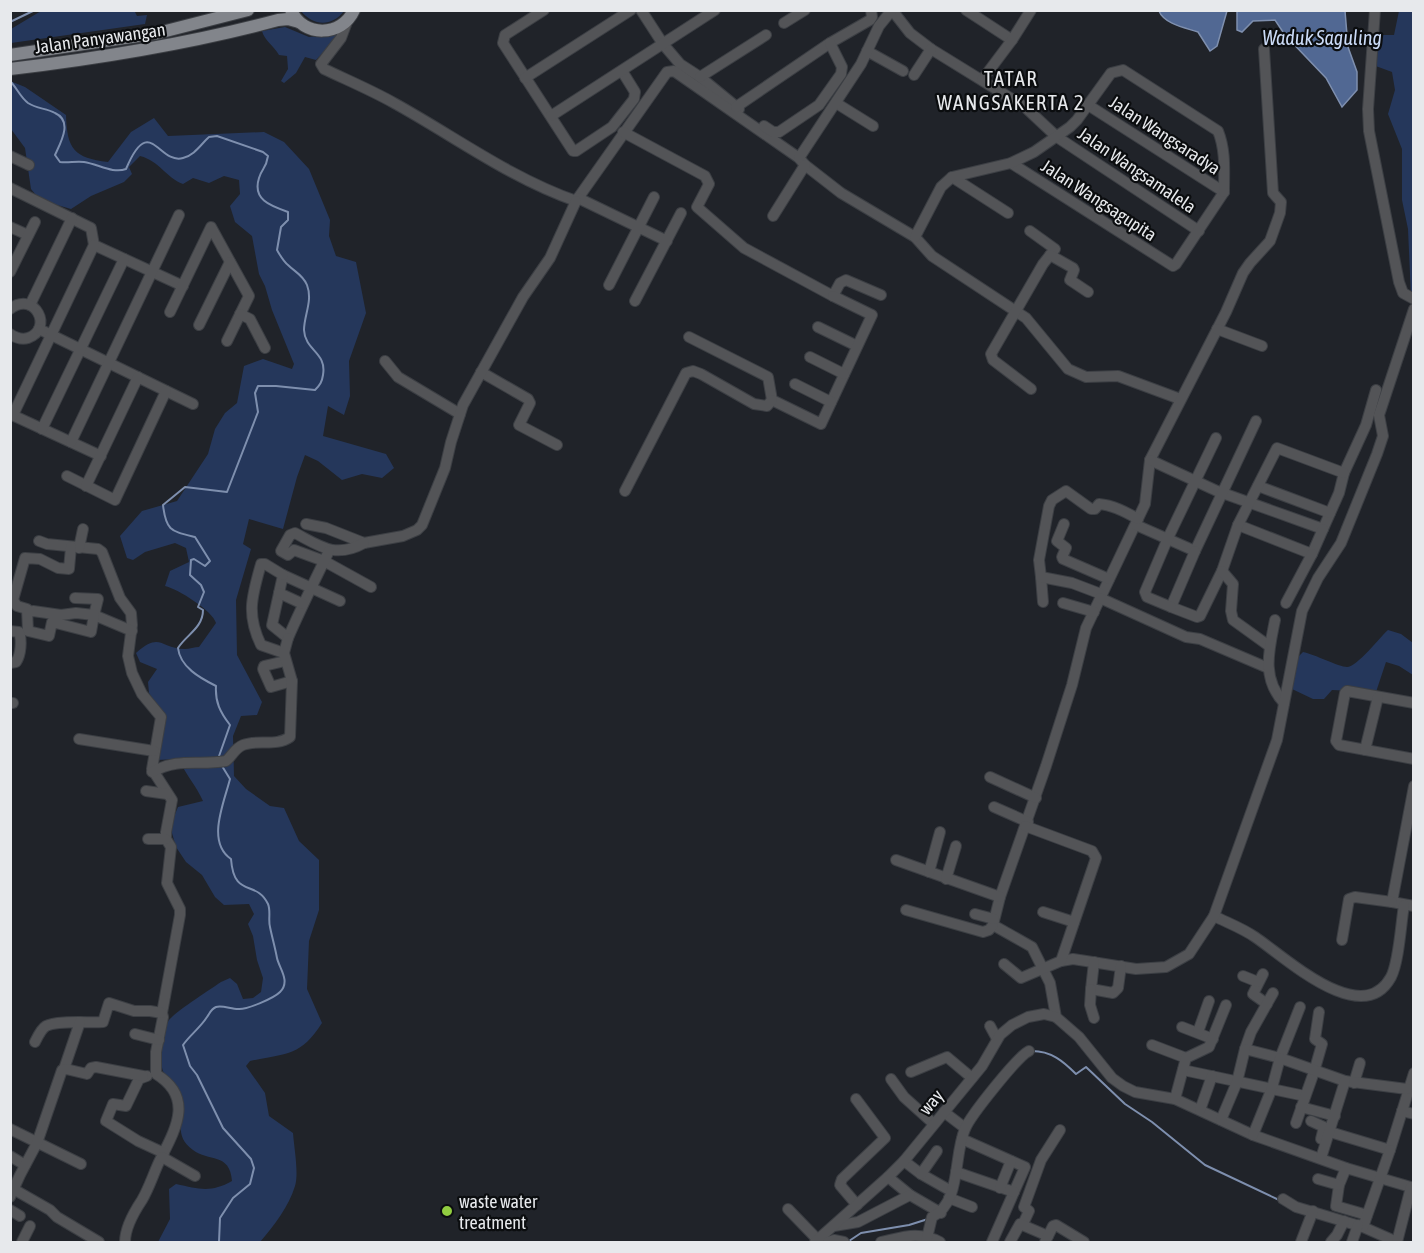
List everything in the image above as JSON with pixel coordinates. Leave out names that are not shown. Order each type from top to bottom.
[{"type":"main road","name":"Jalan Panyawangan","points":[[15,54],[158,33],[248,10]]},
{"type":"main road","points":[[291,10],[299,22]]},
{"type":"main road","points":[[347,22],[354,10]]},
{"type":"main road","name":"Jalan Panyawangan","points":[[15,68],[142,51],[283,19],[299,22],[317,32],[338,28],[347,22]]},
{"type":"street","points":[[544,10],[506,35],[503,43],[571,149],[576,151],[612,127],[634,99],[634,92],[622,71]]},
{"type":"street","points":[[525,78],[631,10]]},
{"type":"street","points":[[641,10],[663,44],[680,64],[700,77],[736,107],[776,133],[815,108],[841,74],[842,67],[830,43]]},
{"type":"street","points":[[551,117],[715,10]]},
{"type":"street","points":[[784,23],[805,10]]},
{"type":"street","points":[[736,107],[830,43],[870,20],[871,10]]},
{"type":"street","points":[[966,10],[1012,40]]},
{"type":"street","points":[[982,80],[1031,10]]},
{"type":"street","points":[[1375,10],[1368,110],[1369,130],[1399,282],[1403,292],[1413,299]]},
{"type":"street","points":[[773,216],[867,51],[875,32],[890,13]]},
{"type":"street","name":"Jalan Wangsamalela","points":[[890,13],[910,33],[931,49],[1025,107],[1057,137],[1199,231]]},
{"type":"street","points":[[347,22],[340,38],[321,64],[324,69],[393,102],[521,177],[549,191],[577,199],[667,241]]},
{"type":"street","points":[[700,77],[766,35]]},
{"type":"street","points":[[914,75],[931,49]]},
{"type":"street","points":[[906,910],[983,932],[989,930],[993,922],[1072,685],[1086,628],[1145,504],[1150,459],[1250,263],[1270,241],[1280,213],[1281,202],[1273,193],[1264,49]]},
{"type":"street","points":[[867,51],[903,70]]},
{"type":"street","points":[[917,235],[941,187],[952,177],[1011,163],[1034,152],[1077,120],[1111,73],[1123,70],[1218,131],[1224,157],[1224,192],[1199,231]]},
{"type":"street","points":[[152,772],[171,763],[185,761],[206,764],[226,761],[236,749],[244,744],[278,742],[290,737],[292,681],[285,657],[288,638],[327,556],[364,543],[403,536],[417,530],[422,525],[445,468],[460,414],[482,372],[523,297],[550,258],[577,199],[667,72],[674,71],[865,209],[917,235],[932,256],[1026,318],[1068,369],[1086,377],[1099,378],[1111,375],[1125,377],[1180,399]]},
{"type":"street","points":[[836,103],[873,126]]},
{"type":"street","name":"Jalan Wangsaradya","points":[[1088,105],[1224,192]]},
{"type":"street","points":[[623,132],[705,176],[709,184],[697,207],[735,242],[872,315],[820,424],[772,400]]},
{"type":"street","points":[[10,156],[29,165]]},
{"type":"street","name":"Jalan Wangsagupita","points":[[1011,163],[1170,266],[1176,264],[1199,231]]},
{"type":"street","points":[[952,177],[1008,213]]},
{"type":"street","points":[[10,188],[92,228],[94,245],[12,415],[100,456]]},
{"type":"street","points":[[609,285],[654,197]]},
{"type":"street","points":[[635,301],[681,213]]},
{"type":"street","points":[[71,442],[179,215]]},
{"type":"street","points":[[30,305],[72,218]]},
{"type":"street","points":[[10,272],[35,222]]},
{"type":"street","points":[[10,227],[28,235]]},
{"type":"street","points":[[170,312],[211,227],[249,297],[227,340]]},
{"type":"street","points":[[1029,231],[1055,247],[991,354],[992,358],[1031,389]]},
{"type":"street","points":[[94,245],[183,286]]},
{"type":"street","points":[[1050,255],[1073,268],[1070,280],[1088,292]]},
{"type":"street","points":[[42,429],[124,259]]},
{"type":"street","points":[[199,325],[230,262]]},
{"type":"street","points":[[833,296],[840,283],[846,280],[881,295]]},
{"type":"street","points":[[10,309],[21,303],[30,305],[38,311],[41,320],[39,329],[33,336],[23,339],[12,338]]},
{"type":"street","points":[[1004,964],[1021,978],[1061,961],[1073,959],[1136,969],[1166,967],[1189,954],[1214,916],[1277,740],[1302,611],[1318,578],[1341,543],[1377,454],[1383,436],[1379,415],[1408,346],[1413,309]]},
{"type":"street","points":[[240,314],[250,320],[265,348]]},
{"type":"street","points":[[818,327],[857,346]]},
{"type":"street","points":[[39,329],[193,404]]},
{"type":"street","points":[[1217,329],[1262,346]]},
{"type":"street","points":[[625,491],[686,373],[693,371],[701,374],[753,404],[767,406],[772,400],[768,377],[690,337]]},
{"type":"street","points":[[810,357],[844,374]]},
{"type":"street","points":[[385,361],[398,377],[460,414]]},
{"type":"street","points":[[482,372],[529,401],[519,422],[520,426],[558,445]]},
{"type":"street","points":[[86,486],[138,377]]},
{"type":"street","points":[[795,384],[831,402]]},
{"type":"street","points":[[1286,603],[1312,554],[1339,493],[1344,472],[1366,425],[1376,390]]},
{"type":"street","points":[[67,476],[115,500],[166,391]]},
{"type":"street","points":[[1171,607],[1256,421]]},
{"type":"street","points":[[1216,438],[1168,538],[1145,594],[1147,597],[1192,616],[1200,616],[1222,571],[1238,525],[1277,448],[1344,472]]},
{"type":"street","points":[[1150,459],[1196,482],[1323,529]]},
{"type":"street","points":[[1258,486],[1330,513]]},
{"type":"street","points":[[1043,602],[1040,552],[1049,506],[1052,500],[1066,491],[1091,509],[1103,504],[1119,509],[1137,522],[1195,551]]},
{"type":"street","points":[[306,524],[326,528],[364,543]]},
{"type":"street","points":[[1064,524],[1057,542],[1066,548],[1063,559],[1109,579]]},
{"type":"street","points":[[1238,525],[1312,554]]},
{"type":"street","points":[[75,598],[98,599],[90,633],[52,622],[48,636],[28,631],[27,609],[17,606],[13,600],[25,558],[40,559],[58,568],[69,569],[84,529]]},
{"type":"street","points":[[39,541],[75,548],[98,549],[102,552],[120,598],[131,613],[132,631],[128,656],[132,673],[142,694],[161,718],[152,772],[172,803],[166,839],[171,847],[167,883],[180,909],[180,915],[156,1052],[156,1074]]},
{"type":"street","points":[[327,556],[371,587]]},
{"type":"street","points":[[285,657],[261,645],[252,624],[251,605],[261,564],[340,601]]},
{"type":"street","points":[[1222,571],[1233,584],[1231,611],[1233,620],[1269,646]]},
{"type":"street","points":[[283,575],[272,625],[288,638]]},
{"type":"street","points":[[1041,577],[1071,584],[1101,596],[1186,637],[1200,639],[1268,668]]},
{"type":"street","points":[[279,593],[303,604]]},
{"type":"street","points":[[1063,603],[1094,612]]},
{"type":"street","points":[[33,611],[58,615],[76,613],[94,615],[132,631]]},
{"type":"street","points":[[1275,620],[1269,646],[1268,668],[1272,688],[1284,703]]},
{"type":"street","points":[[10,631],[19,632],[21,639],[18,659],[10,663]]},
{"type":"street","points":[[285,657],[264,667],[270,686],[292,681]]},
{"type":"street","points":[[1413,703],[1349,691],[1345,693],[1336,741],[1340,745],[1413,759]]},
{"type":"street","points":[[1365,750],[1377,697]]},
{"type":"street","points":[[79,739],[154,751]]},
{"type":"street","points":[[990,777],[1036,798]]},
{"type":"street","points":[[1392,902],[1413,786]]},
{"type":"street","points":[[146,791],[167,794]]},
{"type":"street","points":[[994,807],[1027,824],[1092,850],[1095,854],[1096,858],[1061,961]]},
{"type":"street","points":[[928,873],[940,832]]},
{"type":"street","points":[[148,839],[166,839]]},
{"type":"street","points":[[946,879],[956,846]]},
{"type":"street","points":[[896,860],[1000,897]]},
{"type":"street","points":[[1214,916],[1254,936],[1319,982],[1347,995],[1361,998],[1377,992],[1392,976],[1409,905],[1355,897],[1349,899],[1342,940]]},
{"type":"street","points":[[1043,912],[1074,922]]},
{"type":"street","points":[[975,914],[993,922],[1032,947],[1050,983],[1056,1017],[1079,1037],[1112,1078],[1123,1086],[1135,1092],[1175,1099],[1253,1135],[1346,1168],[1412,1188],[1397,1242],[1361,1226],[1296,1207],[1283,1200]]},
{"type":"street","points":[[1094,962],[1090,1005],[1094,1017]]},
{"type":"street","points":[[1091,989],[1116,992],[1121,966]]},
{"type":"street","points":[[1243,975],[1260,978],[1253,994],[1267,1004]]},
{"type":"street","points":[[1221,1120],[1237,1082],[1251,1032],[1273,993]]},
{"type":"street","points":[[1198,1032],[1197,1018],[1209,1001]]},
{"type":"street","points":[[35,1042],[40,1032],[47,1026],[103,1022],[109,1003],[134,1011],[162,1013]]},
{"type":"street","points":[[1152,1045],[1186,1058],[1204,1050],[1213,1039],[1226,1005]]},
{"type":"street","points":[[1253,1135],[1300,1007]]},
{"type":"street","points":[[1296,1123],[1322,1044],[1315,1039],[1319,1012]]},
{"type":"street","name":"way","points":[[820,1242],[833,1226],[904,1161],[982,1066],[997,1039],[1012,1025],[1028,1017],[1044,1014],[1056,1017]]},
{"type":"street","points":[[80,1022],[37,1143],[18,1170],[13,1189],[99,1242]]},
{"type":"street","points":[[990,1026],[997,1039]]},
{"type":"street","points":[[1182,1027],[1213,1039]]},
{"type":"street","points":[[135,1034],[159,1040]]},
{"type":"street","points":[[1245,1049],[1280,1058],[1314,1072],[1350,1082],[1407,1089]]},
{"type":"street","points":[[927,1239],[932,1217],[941,1212],[950,1195],[963,1134],[1017,1060],[1029,1051]]},
{"type":"street","points":[[911,1072],[945,1056],[972,1078]]},
{"type":"street","points":[[1175,1099],[1186,1058]]},
{"type":"street","points":[[1318,1157],[1360,1063]]},
{"type":"street","points":[[64,1069],[87,1074],[92,1068],[143,1076],[156,1074],[174,1089],[178,1105],[175,1130],[138,1206],[125,1242]]},
{"type":"street","points":[[1183,1070],[1305,1096]]},
{"type":"street","points":[[1352,1242],[1367,1215],[1390,1150],[1413,1073]]},
{"type":"street","points":[[143,1076],[127,1105],[113,1103],[106,1121],[195,1176]]},
{"type":"street","points":[[1200,1110],[1212,1076]]},
{"type":"street","points":[[891,1079],[904,1097],[934,1124]]},
{"type":"street","points":[[856,1099],[885,1137],[842,1179],[840,1185],[857,1205]]},
{"type":"street","points":[[1301,1107],[1335,1116]]},
{"type":"street","points":[[1402,1111],[1413,1114]]},
{"type":"street","points":[[944,1112],[963,1134],[1024,1167],[992,1242]]},
{"type":"street","points":[[1311,1121],[1322,1125],[1324,1129],[1318,1157]]},
{"type":"street","points":[[10,1130],[81,1164]]},
{"type":"street","points":[[1010,1242],[1029,1211],[1024,1207],[1040,1164],[1060,1130]]},
{"type":"street","points":[[1330,1132],[1390,1150]]},
{"type":"street","points":[[921,1174],[937,1151]]},
{"type":"street","points":[[10,1156],[18,1170]]},
{"type":"street","points":[[904,1161],[950,1195],[972,1207]]},
{"type":"street","points":[[1000,1188],[1011,1161]]},
{"type":"street","points":[[1346,1168],[1339,1185],[1336,1206],[1367,1215]]},
{"type":"street","points":[[956,1172],[1014,1192]]},
{"type":"street","points":[[888,1177],[910,1195],[941,1212]]},
{"type":"street","points":[[1318,1179],[1339,1185]]},
{"type":"street","points":[[833,1226],[858,1222],[910,1195]]},
{"type":"street","points":[[788,1209],[820,1242],[834,1240],[844,1242]]},
{"type":"street","points":[[1301,1242],[1313,1211]]},
{"type":"street","points":[[1331,1242],[1344,1221]]},
{"type":"street","points":[[1023,1224],[1046,1239],[1053,1226],[1056,1225],[1082,1242]]},
{"type":"street","points":[[22,1242],[30,1226]]},
{"type":"street","points":[[881,1242],[915,1235],[940,1242]]},
{"type":"shaded area","points":[[134,10],[137,16],[147,15],[145,24],[11,43],[11,29],[41,11]]},
{"type":"shaded area","points":[[301,11],[344,11],[334,20],[323,23],[311,20]]},
{"type":"shaded area","points":[[1399,11],[1413,11],[1413,300],[1408,229],[1402,200],[1402,149],[1388,114],[1395,90],[1392,72],[1373,65],[1375,35],[1394,35]]},
{"type":"shaded area","points":[[285,27],[309,37],[338,34],[316,60],[305,57],[296,73],[284,83],[281,81],[288,69],[287,56],[279,55],[262,31]]},
{"type":"shaded area","points":[[10,81],[25,87],[66,115],[71,144],[75,150],[87,158],[108,162],[131,132],[154,118],[168,136],[264,132],[284,142],[309,169],[330,220],[329,236],[336,256],[356,262],[366,313],[349,361],[350,396],[344,415],[328,406],[323,436],[386,454],[394,468],[382,478],[362,474],[342,480],[318,461],[305,455],[283,529],[249,519],[243,544],[251,549],[236,600],[237,655],[262,702],[257,715],[241,716],[233,736],[234,776],[246,789],[270,806],[284,808],[299,841],[319,860],[319,910],[309,941],[307,989],[322,1023],[307,1042],[292,1052],[250,1061],[246,1066],[265,1093],[269,1116],[293,1133],[296,1160],[296,1181],[289,1201],[260,1242],[158,1242],[170,1219],[169,1189],[176,1184],[211,1189],[232,1181],[230,1172],[223,1162],[199,1154],[183,1140],[181,1099],[171,1080],[165,1074],[161,1062],[167,1024],[178,1012],[221,982],[230,978],[237,984],[243,999],[253,998],[261,992],[263,978],[248,924],[254,914],[249,904],[224,905],[215,897],[202,875],[186,862],[176,847],[170,826],[178,807],[203,801],[179,759],[156,760],[165,717],[149,693],[148,682],[157,669],[140,662],[136,653],[156,642],[177,648],[199,647],[216,623],[209,613],[194,601],[165,586],[170,571],[189,562],[186,548],[175,543],[145,552],[133,560],[127,558],[120,536],[142,511],[177,501],[208,454],[215,429],[225,413],[237,403],[244,366],[263,359],[292,369],[294,364],[259,274],[252,236],[235,222],[230,206],[240,194],[239,180],[224,176],[209,183],[193,178],[183,184],[147,158],[140,156],[129,167],[132,174],[124,182],[91,196],[71,209],[40,200],[31,189],[25,148],[11,129]]},
{"type":"shaded area","points":[[1388,630],[1401,634],[1413,643],[1413,675],[1399,666],[1386,662],[1376,692],[1332,690],[1324,699],[1313,699],[1292,689],[1294,661],[1303,652],[1338,665],[1351,666]]},
{"type":"water","name":"Waduk Saguling","points":[[1159,11],[1227,11],[1217,46],[1210,51],[1198,32],[1170,22]]},
{"type":"water","name":"Waduk Saguling","points":[[1237,11],[1345,11],[1348,47],[1357,72],[1357,90],[1342,107],[1326,78],[1285,35],[1275,20],[1253,21],[1242,32],[1237,30]]},
{"type":"waterway","points":[[10,22],[35,10]]},
{"type":"waterway","points":[[10,81],[28,103],[55,113],[63,121],[64,132],[55,155],[60,162],[84,162],[111,170],[121,170],[126,169],[134,152],[142,144],[148,142],[167,155],[183,158],[194,152],[209,137],[217,136],[263,152],[268,156],[259,178],[258,192],[264,201],[288,212],[288,220],[281,227],[277,250],[307,285],[309,302],[304,324],[305,337],[322,361],[321,382],[315,390],[258,386],[255,393],[258,412],[227,492],[185,487],[163,505],[168,525],[175,531],[195,537],[210,561],[205,566],[194,559],[191,560],[190,575],[201,585],[204,592],[198,607],[203,610],[197,627],[178,648],[187,666],[216,686],[219,707],[230,725],[218,759]]},
{"type":"waterway","points":[[219,1242],[220,1218],[233,1198],[250,1184],[254,1168],[251,1159],[223,1128],[197,1075],[190,1066],[183,1045],[214,1008],[221,1006],[242,1009],[254,1006],[280,992],[284,983],[270,927],[268,904],[258,892],[236,879],[231,859],[219,843],[221,810],[230,779],[222,766]]},
{"type":"waterway","points":[[1032,1051],[1039,1051],[1056,1058],[1076,1074],[1086,1067],[1125,1104],[1152,1122],[1205,1165],[1279,1200]]},
{"type":"waterway","points":[[849,1241],[861,1233],[909,1225],[928,1219]]},
{"type":"place","name":"waste water treatment","points":[[447,1211]]},
{"type":"district","name":"TATAR WANGSAKERTA 2","points":[[1011,90]]}]
